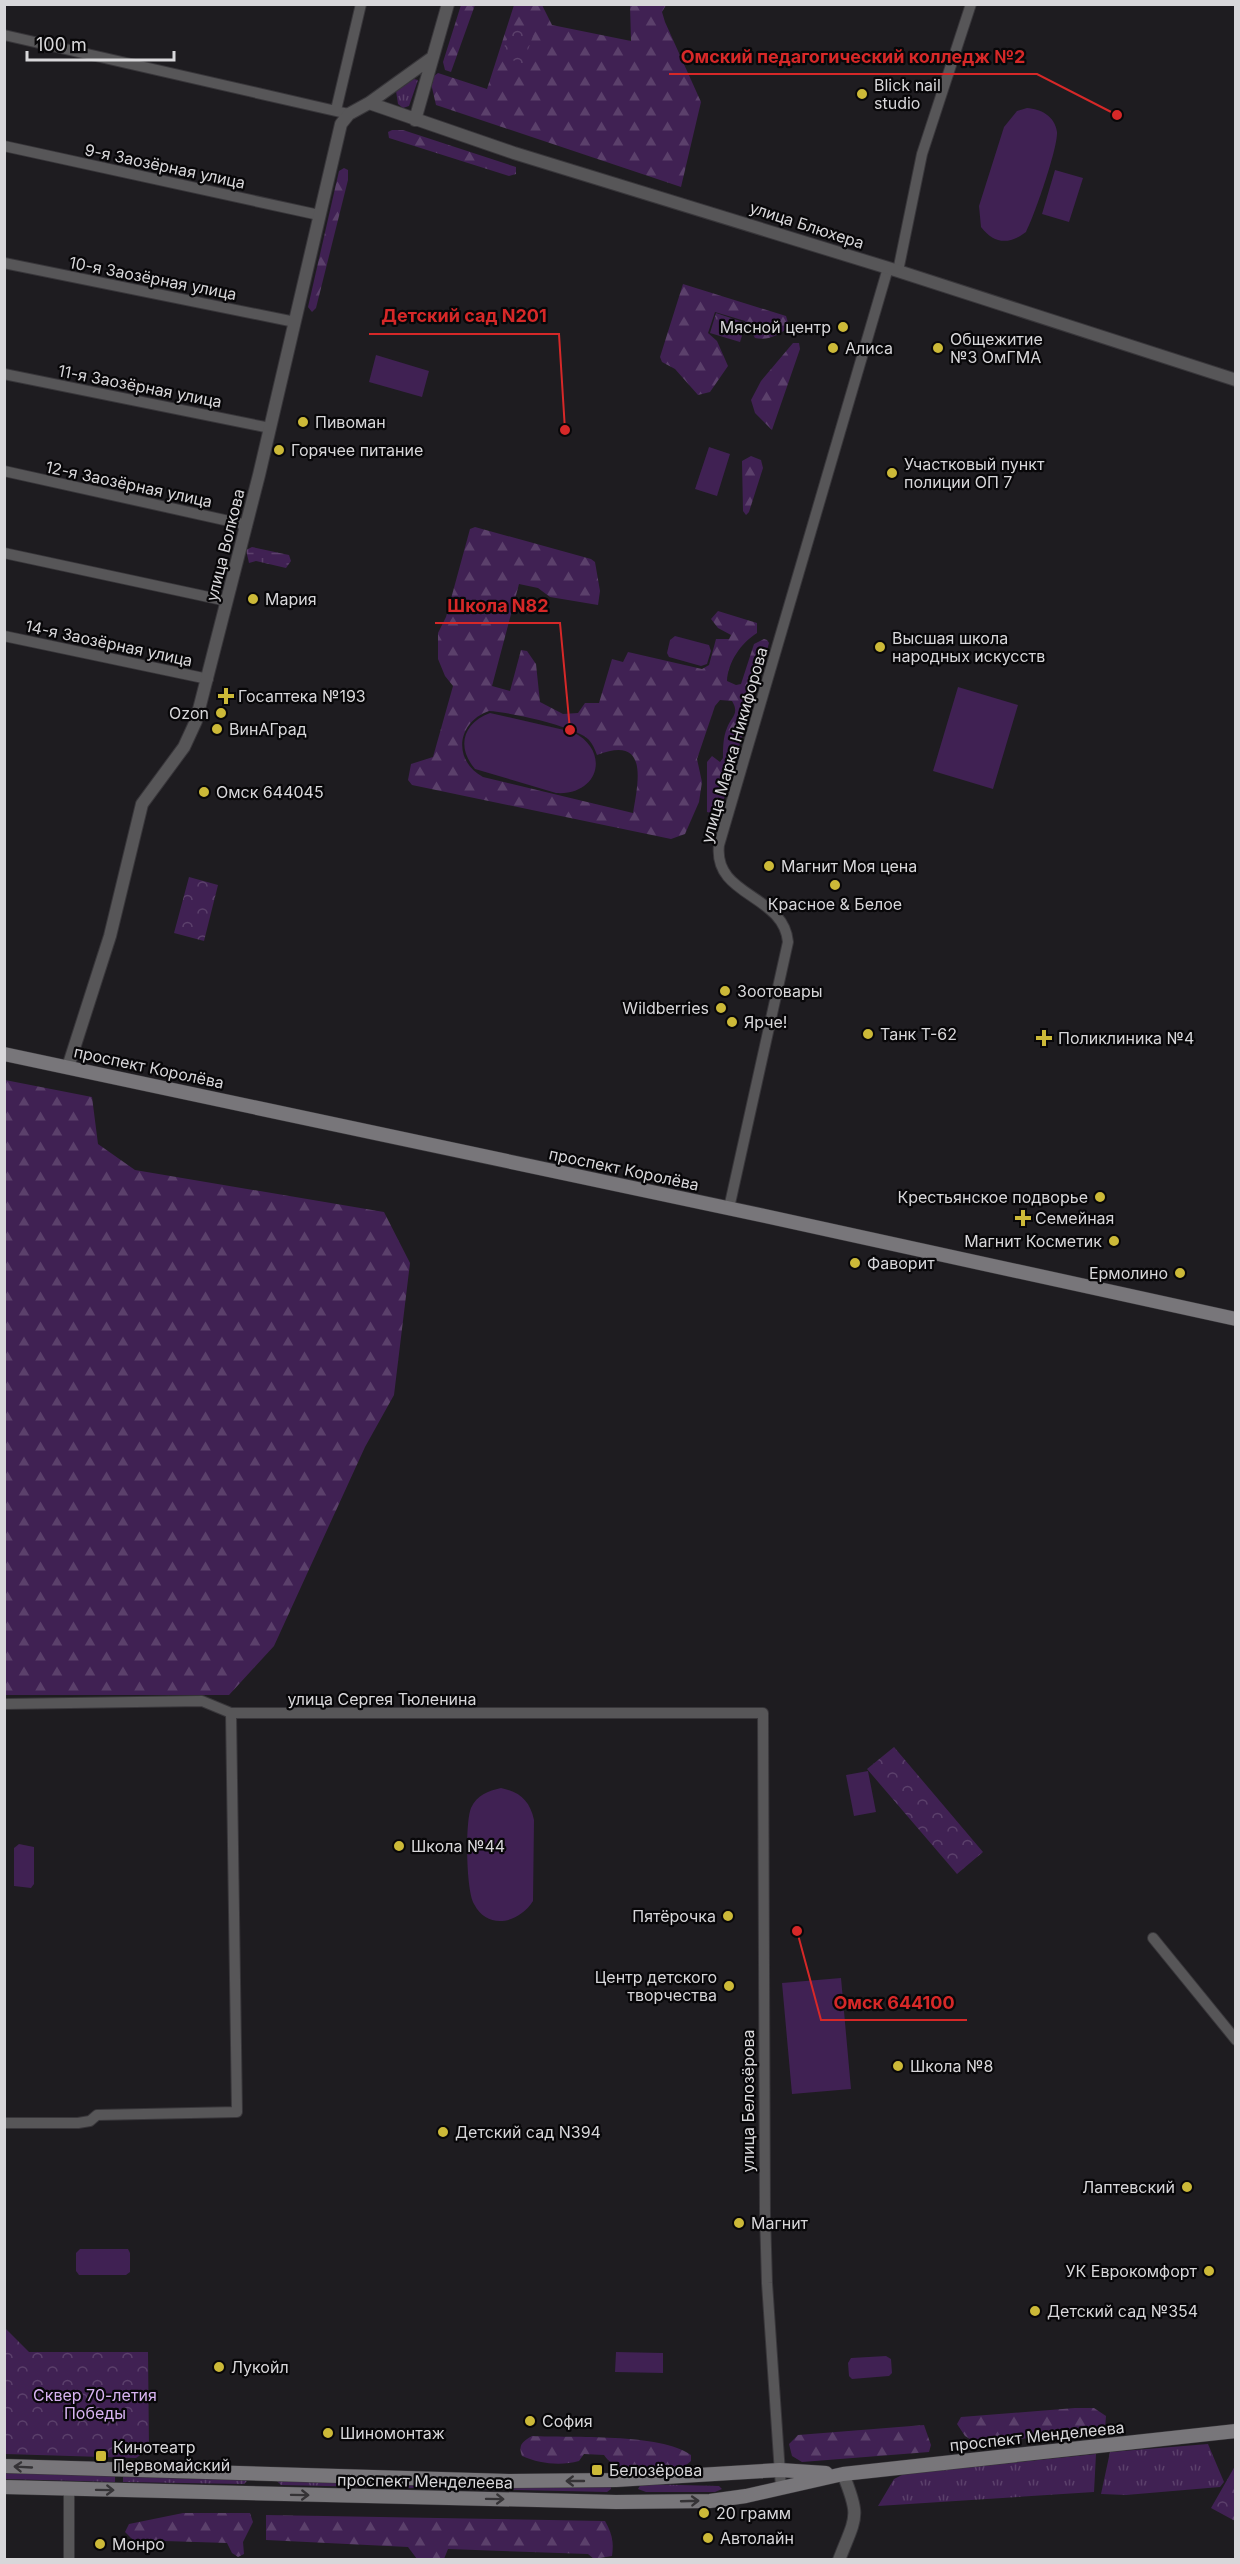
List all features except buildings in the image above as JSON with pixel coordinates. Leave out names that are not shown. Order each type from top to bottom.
[{"type":"main road","name":"проспект Королёва","points":[[4,1054],[729,1208],[1236,1319]]},
{"type":"main road","name":"проспект Менделеева","points":[[4,2487],[259,2494],[710,2501],[843,2474],[1236,2431]]},
{"type":"main road","name":"проспект Менделеева","points":[[4,2466],[509,2481],[616,2480],[780,2470],[843,2474]]},
{"type":"main road","points":[[259,2494],[260,2475]]},
{"type":"street","points":[[415,120],[448,4]]},
{"type":"street","name":"улица Марка Никифорова","points":[[729,1208],[788,942],[786,929],[771,907],[738,889],[729,879],[718,860],[719,845],[893,269],[922,154],[971,4]]},
{"type":"street","points":[[336,110],[360,5]]},
{"type":"street","points":[[4,35],[349,114],[369,103],[433,57]]},
{"type":"street","name":"улица Блюхера","points":[[369,103],[415,120],[893,269],[1236,380]]},
{"type":"street","name":"улица Волкова","points":[[68,1067],[110,936],[136,820],[151,790],[191,735],[208,680],[247,525],[341,124],[349,114]]},
{"type":"street","name":"9-я Заозёрная улица","points":[[4,146],[319,215]]},
{"type":"street","name":"10-я Заозёрная улица","points":[[4,263],[295,322]]},
{"type":"street","name":"11-я Заозёрная улица","points":[[4,374],[270,428]]},
{"type":"street","name":"12-я Заозёрная улица","points":[[4,471],[247,525]]},
{"type":"street","points":[[4,553],[227,601]]},
{"type":"street","name":"14-я Заозёрная улица","points":[[4,636],[208,680]]},
{"type":"street","name":"улица Сергея Тюленина","points":[[4,1704],[202,1701],[231,1713],[763,1713]]},
{"type":"street","points":[[4,2123],[78,2123],[90,2121],[97,2115],[237,2112],[231,1713]]},
{"type":"street","name":"улица Белозёрова","points":[[763,1713],[765,2214],[781,2488]]},
{"type":"street","points":[[1153,1938],[1236,2040]]},
{"type":"street","points":[[838,2559],[856,2516],[856,2506],[843,2474]]},
{"type":"street","points":[[69,2489],[69,2559]]},
{"type":"green space","points":[[461,5],[475,5],[451,72],[445,70],[443,62]]},
{"type":"green space","points":[[514,5],[542,5],[552,25],[631,41],[630,5],[666,5],[662,12],[665,22],[701,102],[681,187],[436,105],[430,79],[438,73],[487,89]]},
{"type":"green space","points":[[512,25],[534,33],[523,64],[501,56]]},
{"type":"green space","points":[[414,79],[418,80],[409,106],[403,108],[398,104],[396,91]]},
{"type":"green space","points":[[1027,108],[1042,112],[1056,126],[1054,152],[1026,232],[1014,239],[1002,241],[991,237],[981,227],[979,206],[1004,127],[1017,111]]},
{"type":"green space","points":[[403,130],[516,167],[516,174],[509,176],[389,138],[388,132]]},
{"type":"green space","points":[[344,168],[348,170],[348,180],[316,308],[312,312],[308,307],[339,171]]},
{"type":"green space","points":[[1055,170],[1083,178],[1069,222],[1042,214]]},
{"type":"green space","points":[[683,284],[786,316],[789,326],[774,336],[764,339],[755,338],[745,321],[715,312],[708,333],[717,341],[728,366],[710,392],[698,395],[675,369],[662,362],[660,357]]},
{"type":"green space","points":[[716,313],[746,323],[740,342],[710,333]]},
{"type":"green space","points":[[793,343],[799,343],[800,349],[772,430],[755,413],[751,400],[761,381]]},
{"type":"green space","points":[[376,355],[429,371],[422,397],[369,382]]},
{"type":"green space","points":[[709,447],[730,454],[717,496],[695,489]]},
{"type":"green space","points":[[751,456],[761,460],[763,468],[749,512],[746,515],[743,511],[742,461]]},
{"type":"green space","points":[[475,527],[595,562],[600,591],[598,605],[550,597],[538,588],[519,584],[492,686],[510,691],[521,650],[527,651],[536,664],[540,702],[563,714],[578,713],[585,703],[599,703],[612,659],[623,662],[628,652],[702,669],[709,665],[716,639],[729,639],[731,635],[718,628],[711,619],[718,611],[757,623],[757,633],[736,654],[728,674],[727,681],[736,685],[741,684],[754,644],[764,639],[767,640],[769,643],[721,809],[715,814],[707,812],[707,762],[712,756],[720,762],[723,758],[725,735],[735,709],[732,701],[720,700],[715,706],[697,759],[702,782],[699,802],[685,834],[671,839],[412,785],[408,780],[411,764],[433,757],[453,686],[445,676],[438,659],[438,633],[446,617],[470,529]],"holes":[[[489,711],[524,716],[576,732],[589,740],[597,755],[613,750],[625,751],[632,756],[638,774],[633,813],[483,777],[473,770],[463,752],[462,742],[465,732],[478,716]]]},
{"type":"green space","points":[[252,547],[289,555],[291,561],[286,568],[256,561],[249,563],[246,550]]},
{"type":"green space","points":[[675,636],[709,645],[711,651],[707,664],[701,666],[669,657],[667,653],[670,640]]},
{"type":"green space","points":[[958,687],[1018,705],[993,789],[933,771]]},
{"type":"green space","points":[[490,713],[573,732],[585,740],[596,760],[595,771],[590,780],[571,792],[556,793],[475,769],[466,752],[465,736],[474,723]]},
{"type":"green space","points":[[189,877],[218,885],[204,941],[174,933]]},
{"type":"green space","points":[[5,1080],[92,1097],[98,1144],[135,1170],[384,1212],[410,1263],[394,1395],[365,1447],[274,1646],[229,1695],[5,1695]]},
{"type":"green space","points":[[894,1747],[983,1852],[957,1874],[867,1769]]},
{"type":"green space","points":[[868,1771],[876,1812],[854,1816],[846,1775]]},
{"type":"green space","points":[[501,1788],[523,1798],[534,1820],[533,1901],[520,1915],[512,1919],[495,1921],[480,1913],[471,1897],[467,1856],[468,1827],[471,1808],[476,1800],[483,1794]]},
{"type":"green space","points":[[19,1844],[34,1847],[34,1884],[31,1888],[14,1886],[14,1848]]},
{"type":"green space","points":[[841,1978],[851,2089],[792,2094],[782,1983]]},
{"type":"green space","points":[[80,2249],[128,2249],[130,2272],[126,2275],[79,2275],[76,2271],[76,2253]]},
{"type":"green space","name":"Сквер 70-летия Победы","points":[[4,2327],[29,2352],[148,2352],[149,2449],[136,2458],[5,2454]]},
{"type":"green space","points":[[616,2352],[663,2353],[663,2373],[615,2372]]},
{"type":"green space","points":[[886,2356],[891,2359],[892,2373],[889,2376],[852,2379],[849,2376],[848,2363],[851,2358]]},
{"type":"green space","points":[[1094,2408],[1106,2416],[1105,2429],[978,2444],[965,2436],[957,2424],[961,2417]]},
{"type":"green space","points":[[924,2425],[931,2445],[929,2452],[802,2462],[792,2456],[789,2444],[798,2435]]},
{"type":"green space","points":[[532,2436],[615,2438],[659,2443],[691,2455],[691,2461],[672,2471],[659,2473],[633,2472],[611,2463],[604,2455],[584,2454],[579,2461],[558,2464],[543,2462],[522,2456],[520,2449],[522,2444]]},
{"type":"green space","points":[[1208,2444],[1224,2482],[1220,2487],[1126,2495],[1101,2494],[1110,2452]]},
{"type":"green space","points":[[1096,2454],[1094,2492],[878,2506],[894,2479],[904,2474]]},
{"type":"green space","points":[[1235,2466],[1235,2521],[1211,2508]]},
{"type":"green space","points":[[5,2473],[115,2475],[115,2482],[5,2479]]},
{"type":"green space","points":[[123,2474],[244,2478],[247,2481],[244,2484],[123,2482]]},
{"type":"green space","points":[[277,2481],[611,2487],[611,2489],[607,2492],[281,2485]]},
{"type":"green space","points":[[641,2484],[719,2486],[722,2489],[715,2492],[646,2492],[638,2489]]},
{"type":"green space","points":[[183,2513],[250,2513],[253,2522],[243,2542],[244,2554],[238,2557],[232,2553],[227,2543],[133,2540],[125,2532],[129,2524]]},
{"type":"green space","points":[[266,2515],[605,2521],[612,2538],[613,2551],[612,2556],[594,2559],[588,2554],[448,2549],[444,2559],[417,2559],[408,2547],[266,2540]]},
{"type":"place","name":"Blick nail studio","points":[[862,94]]},
{"type":"place","name":"Омский педагогический колледж №2","points":[[1117,115]]},
{"type":"place","name":"Мясной центр","points":[[843,327]]},
{"type":"place","name":"Алиса","points":[[833,348]]},
{"type":"place","name":"Общежитие №3 ОмГМА","points":[[938,348]]},
{"type":"place","name":"Пивоман","points":[[303,422]]},
{"type":"place","name":"Детский сад N201","points":[[565,430]]},
{"type":"place","name":"Горячее питание","points":[[279,450]]},
{"type":"place","name":"Участковый пункт полиции ОП 7","points":[[892,473]]},
{"type":"place","name":"Мария","points":[[253,599]]},
{"type":"place","name":"Высшая школа народных искусств","points":[[880,647]]},
{"type":"place","name":"Госаптека №193","points":[[226,696]]},
{"type":"place","name":"Ozon","points":[[221,713]]},
{"type":"place","name":"ВинАГрад","points":[[217,729]]},
{"type":"place","name":"Школа N82","points":[[570,730]]},
{"type":"place","name":"Омск 644045","points":[[204,792]]},
{"type":"place","name":"Магнит Моя цена","points":[[769,866]]},
{"type":"place","name":"Красное & Белое","points":[[835,885]]},
{"type":"place","name":"Зоотовары","points":[[725,991]]},
{"type":"place","name":"Wildberries","points":[[721,1008]]},
{"type":"place","name":"Ярче!","points":[[732,1022]]},
{"type":"place","name":"Танк Т-62","points":[[868,1034]]},
{"type":"place","name":"Поликлиника №4","points":[[1044,1038]]},
{"type":"place","name":"Крестьянское подворье","points":[[1100,1197]]},
{"type":"place","name":"Семейная","points":[[1023,1218]]},
{"type":"place","name":"Магнит Косметик","points":[[1114,1241]]},
{"type":"place","name":"Фаворит","points":[[855,1263]]},
{"type":"place","name":"Ермолино","points":[[1180,1273]]},
{"type":"place","name":"Школа №44","points":[[399,1846]]},
{"type":"place","name":"Пятёрочка","points":[[728,1916]]},
{"type":"place","name":"Омск 644100","points":[[797,1931]]},
{"type":"place","name":"Центр детского творчества","points":[[729,1986]]},
{"type":"place","name":"Школа №8","points":[[898,2066]]},
{"type":"place","name":"Детский сад N394","points":[[443,2132]]},
{"type":"place","name":"Лаптевский","points":[[1187,2187]]},
{"type":"place","name":"Магнит","points":[[739,2223]]},
{"type":"place","name":"УК Еврокомфорт","points":[[1209,2271]]},
{"type":"place","name":"Детский сад №354","points":[[1035,2311]]},
{"type":"place","name":"Лукойл","points":[[219,2367]]},
{"type":"place","name":"София","points":[[530,2421]]},
{"type":"place","name":"Шиномонтаж","points":[[328,2433]]},
{"type":"place","name":"Кинотеатр Первомайский","points":[[101,2456]]},
{"type":"place","name":"Белозёрова","points":[[597,2470]]},
{"type":"place","name":"20 грамм","points":[[704,2513]]},
{"type":"place","name":"Автолайн","points":[[708,2538]]},
{"type":"place","name":"Монро","points":[[100,2544]]}]
